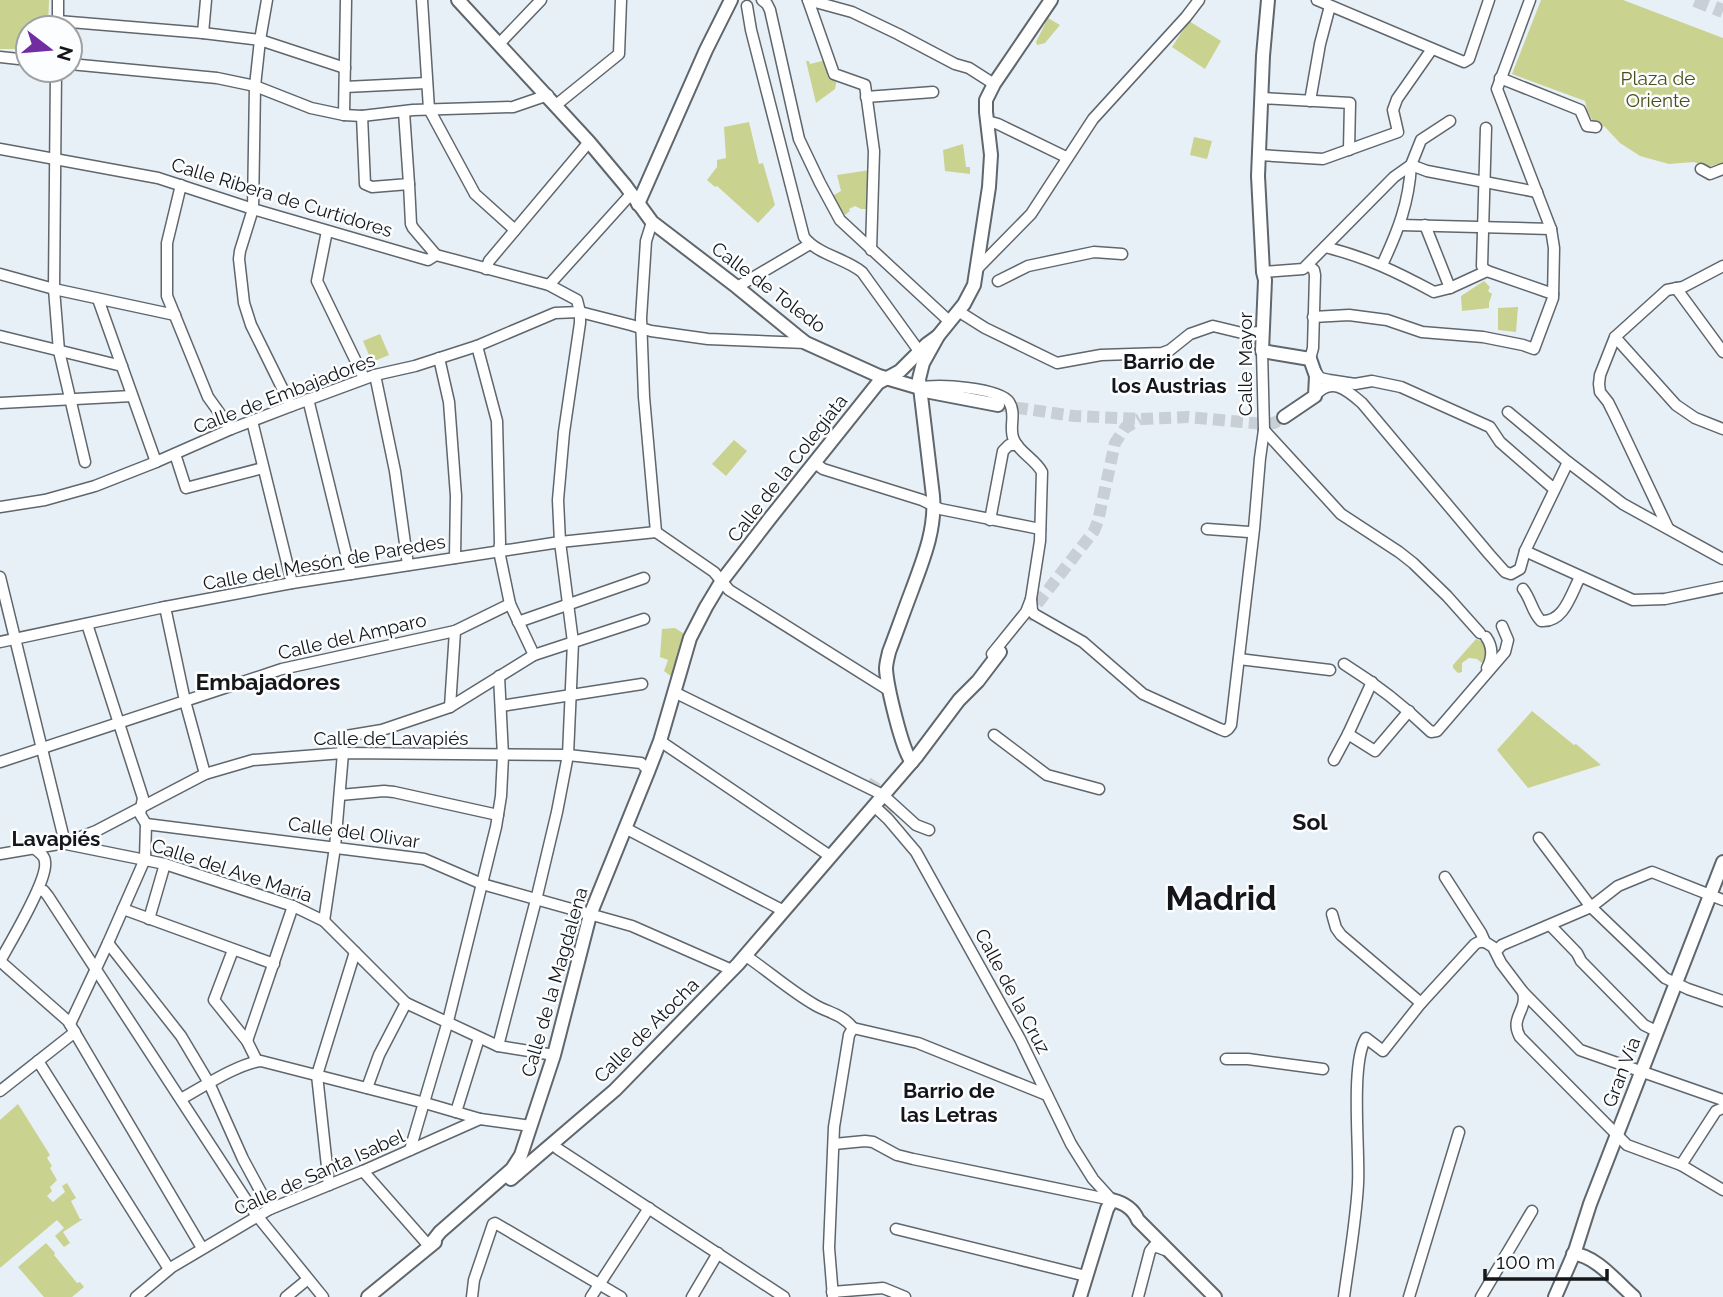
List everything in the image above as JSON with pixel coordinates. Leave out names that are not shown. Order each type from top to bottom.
[{"type":"street","points":[[203,33],[206,0]]},
{"type":"street","points":[[267,0],[255,86],[253,209],[239,259],[244,303],[251,325],[291,406]]},
{"type":"street","points":[[344,115],[346,0]]},
{"type":"street","points":[[422,0],[429,109],[475,194],[515,230]]},
{"type":"street","name":"Calle de Toledo","points":[[458,0],[552,100],[640,206],[806,343],[885,379],[925,391],[1004,405]]},
{"type":"street","points":[[499,44],[541,0]]},
{"type":"street","points":[[84,66],[217,78],[255,86],[311,108],[344,115],[513,107],[552,100],[619,54],[621,0]]},
{"type":"street","points":[[549,285],[640,206],[706,50],[732,0],[750,3],[751,30],[804,237],[810,244],[862,272],[919,351]]},
{"type":"street","points":[[762,0],[768,4],[770,10],[799,139],[841,220],[871,250],[954,316],[1057,363],[1101,355],[1162,353],[1190,334],[1213,326],[1242,333],[1262,332]]},
{"type":"street","points":[[808,0],[834,74],[865,85],[874,151],[871,250]]},
{"type":"street","points":[[808,0],[852,12],[994,84]]},
{"type":"street","points":[[912,762],[906,754],[890,691],[887,659],[932,528],[934,506],[919,379],[923,363],[938,336],[972,290],[984,220],[991,155],[986,100],[1051,0]]},
{"type":"street","points":[[976,270],[1031,214],[1093,119],[1199,0]]},
{"type":"street","name":"Calle Mayor","points":[[1031,598],[1034,614],[1083,642],[1143,694],[1223,730],[1230,727],[1264,430],[1262,332],[1265,280],[1258,176],[1268,0]]},
{"type":"street","points":[[1317,0],[1464,62],[1469,59],[1489,0]]},
{"type":"street","points":[[1313,317],[1353,316],[1387,320],[1422,332],[1483,337],[1534,349],[1552,302],[1555,248],[1552,229],[1497,89],[1530,0]]},
{"type":"street","points":[[1310,101],[1320,44],[1331,6]]},
{"type":"street","points":[[84,26],[203,33],[260,40],[345,68]]},
{"type":"street","points":[[1259,156],[1323,159],[1398,132],[1393,110],[1397,99],[1432,49]]},
{"type":"street","points":[[1500,78],[1580,110],[1587,126],[1596,127]]},
{"type":"street","points":[[345,86],[427,83]]},
{"type":"street","points":[[56,84],[54,289],[60,351],[85,462]]},
{"type":"street","points":[[866,97],[933,92]]},
{"type":"street","points":[[1261,98],[1350,103],[1349,150]]},
{"type":"street","points":[[404,112],[411,223],[436,255]]},
{"type":"street","points":[[362,116],[365,184],[372,187],[409,184]]},
{"type":"street","points":[[987,121],[1066,158]]},
{"type":"street","points":[[1382,265],[1400,225],[1410,184],[1411,165],[1421,140],[1450,121]]},
{"type":"street","points":[[1486,128],[1482,266],[1487,271],[1553,294]]},
{"type":"street","points":[[486,269],[489,261],[589,142]]},
{"type":"street","name":"Calle Ribera de Curtidores","points":[[0,149],[158,177],[253,209],[428,260],[436,255],[549,285],[577,300],[580,312]]},
{"type":"street","points":[[1411,165],[1427,171],[1537,192]]},
{"type":"street","points":[[1263,272],[1303,269],[1394,177],[1411,165]]},
{"type":"street","points":[[1701,169],[1710,174],[1723,169]]},
{"type":"street","points":[[181,185],[167,243],[167,296],[208,397],[231,429]]},
{"type":"street","points":[[640,206],[646,241],[642,328],[644,397],[656,533],[714,572],[729,590],[890,691]]},
{"type":"street","points":[[1400,225],[1552,229]]},
{"type":"street","points":[[1426,225],[1450,288]]},
{"type":"street","points":[[327,231],[317,281],[370,377],[395,471],[408,565]]},
{"type":"street","points":[[737,287],[810,244]]},
{"type":"street","points":[[980,244],[986,250],[995,251]]},
{"type":"street","points":[[1325,247],[1382,265],[1434,292],[1450,288],[1487,271]]},
{"type":"street","points":[[998,281],[1028,266],[1094,252],[1122,254]]},
{"type":"street","points":[[1308,265],[1315,273],[1315,396]]},
{"type":"street","points":[[1668,528],[1608,402],[1602,396],[1599,379],[1615,337],[1667,290],[1683,287],[1723,266]]},
{"type":"street","points":[[0,274],[54,289],[175,315]]},
{"type":"street","points":[[1676,288],[1723,352]]},
{"type":"street","points":[[98,299],[156,462]]},
{"type":"street","points":[[498,1046],[558,812],[568,755],[573,642],[560,542],[558,500],[580,312],[651,331],[708,339],[806,343]]},
{"type":"street","name":"Calle de Embajadores","points":[[0,507],[75,492],[370,377],[477,346],[555,313],[580,312]]},
{"type":"street","points":[[0,336],[122,366]]},
{"type":"street","name":"Calle de la Colegiata","points":[[674,692],[690,638],[721,582],[878,383],[900,371],[938,336]]},
{"type":"street","points":[[1615,337],[1676,405],[1695,418],[1723,429]]},
{"type":"street","points":[[477,346],[497,421],[499,551],[510,604],[534,655]]},
{"type":"street","points":[[1262,351],[1313,360]]},
{"type":"street","points":[[439,358],[449,402],[456,496],[455,558]]},
{"type":"street","points":[[1313,360],[1320,378],[1352,384],[1372,381],[1401,387],[1490,427],[1500,442],[1555,489]]},
{"type":"street","points":[[1362,403],[1361,391],[1365,382]]},
{"type":"street","points":[[1284,417],[1315,396],[1321,388],[1332,386],[1347,390],[1362,403],[1505,572],[1511,574],[1520,569],[1525,551],[1568,462]]},
{"type":"street","points":[[0,403],[132,396]]},
{"type":"street","points":[[308,400],[351,574]]},
{"type":"street","points":[[959,700],[1023,615],[1031,598],[1040,541],[1042,472],[1017,445],[1012,436],[1013,416],[1004,405]]},
{"type":"street","points":[[1508,412],[1623,504],[1723,559]]},
{"type":"street","points":[[252,421],[292,583]]},
{"type":"street","points":[[1264,430],[1341,514],[1413,563],[1483,635],[1491,646],[1491,656],[1476,686]]},
{"type":"street","points":[[990,520],[1003,451],[1009,445],[1017,445]]},
{"type":"street","points":[[175,454],[186,488],[264,468]]},
{"type":"street","points":[[815,463],[823,469],[922,499],[940,509],[1040,529]]},
{"type":"street","points":[[1207,529],[1253,531]]},
{"type":"street","name":"Calle del Mesón de Paredes","points":[[0,642],[292,583],[560,542],[656,533]]},
{"type":"street","points":[[1525,551],[1633,600],[1665,599],[1723,587]]},
{"type":"street","points":[[0,577],[65,844],[0,854]]},
{"type":"street","points":[[1523,589],[1537,617],[1546,621],[1561,614],[1580,577]]},
{"type":"street","points":[[518,622],[644,578]]},
{"type":"street","name":"Calle del Amparo","points":[[0,762],[282,669],[455,631],[510,604]]},
{"type":"street","points":[[165,607],[185,701],[205,774]]},
{"type":"street","points":[[324,921],[335,847],[344,753],[342,745],[346,736],[382,730],[450,708],[534,655],[644,619]]},
{"type":"street","points":[[0,1091],[38,1061],[73,1028],[145,859],[146,824],[140,814],[143,798],[87,624]]},
{"type":"street","points":[[1344,664],[1372,682],[1431,732],[1437,731],[1506,649],[1508,640],[1502,626]]},
{"type":"street","points":[[450,708],[455,631]]},
{"type":"street","points":[[959,700],[978,681],[1000,652]]},
{"type":"street","points":[[1238,659],[1331,670]]},
{"type":"street","points":[[410,1150],[448,1021],[498,815],[503,756],[499,676]]},
{"type":"street","points":[[1335,760],[1372,682]]},
{"type":"street","points":[[501,706],[642,684]]},
{"type":"street","points":[[674,692],[883,795],[916,825],[929,830]]},
{"type":"street","name":"Calle de la Magdalena","points":[[516,1164],[554,1055],[590,915],[649,771],[674,692]]},
{"type":"street","name":"Calle de Atocha","points":[[368,1297],[615,1090],[746,956],[912,762],[959,700]]},
{"type":"street","points":[[1348,734],[1374,751],[1409,711]]},
{"type":"street","points":[[994,735],[1047,775],[1098,789]]},
{"type":"street","points":[[660,741],[830,856]]},
{"type":"street","name":"Calle de Lavapiés","points":[[65,844],[96,831],[205,774],[253,760],[344,753],[568,755],[641,764],[649,771]]},
{"type":"street","points":[[340,795],[394,792],[498,815]]},
{"type":"street","name":"Calle de la Cruz","points":[[870,811],[887,819],[916,852],[1020,1039],[1074,1149],[1093,1179],[1112,1200]]},
{"type":"street","points":[[890,815],[914,841],[916,852]]},
{"type":"street","name":"Calle del Olivar","points":[[146,824],[424,859],[482,884],[632,926],[732,970]]},
{"type":"street","points":[[625,828],[784,911]]},
{"type":"street","points":[[1539,838],[1591,907],[1665,978],[1723,1001]]},
{"type":"street","name":"Calle del Ave María","points":[[65,844],[165,864],[293,906],[324,921],[406,1003],[498,1046],[554,1055]]},
{"type":"street","points":[[36,849],[46,862],[44,874],[0,961],[57,1010],[73,1028],[202,1248]]},
{"type":"street","name":"Gran Vía","points":[[1555,1297],[1723,862]]},
{"type":"street","points":[[149,919],[165,864]]},
{"type":"street","points":[[1496,951],[1502,945],[1591,907],[1618,887],[1652,872],[1723,900]]},
{"type":"street","points":[[1445,877],[1485,942]]},
{"type":"street","points":[[38,890],[44,891],[48,896],[257,1216],[323,1297]]},
{"type":"street","points":[[247,1041],[293,906]]},
{"type":"street","points":[[123,909],[274,964]]},
{"type":"street","points":[[1332,914],[1341,935],[1421,1003]]},
{"type":"street","points":[[1550,925],[1644,1025],[1654,1030],[1659,1026]]},
{"type":"street","points":[[1344,1297],[1358,1184],[1358,1073],[1362,1045],[1366,1038],[1383,1051],[1421,1003],[1475,944],[1485,942],[1493,947],[1523,992],[1580,1050],[1723,1100]]},
{"type":"street","points":[[108,943],[181,1037],[209,1083],[270,1209]]},
{"type":"street","points":[[233,950],[214,1000],[247,1041],[257,1061]]},
{"type":"street","points":[[329,1185],[317,1075],[355,952]]},
{"type":"street","points":[[746,956],[816,1006],[848,1021],[853,1028],[911,1041],[1047,1095]]},
{"type":"street","points":[[1523,992],[1524,1005],[1516,1022],[1520,1037],[1627,1145],[1681,1165],[1723,1190]]},
{"type":"street","points":[[367,1088],[379,1055],[406,1003]]},
{"type":"street","points":[[853,1028],[849,1035],[834,1126],[830,1211],[832,1294],[883,1289],[905,1297]]},
{"type":"street","points":[[456,1111],[480,1038]]},
{"type":"street","points":[[1226,1059],[1248,1059],[1323,1069]]},
{"type":"street","points":[[38,1061],[169,1269]]},
{"type":"street","points":[[181,1099],[257,1061],[480,1119],[531,1126]]},
{"type":"street","points":[[1681,1165],[1716,1111],[1723,1108]]},
{"type":"street","name":"Calle de Santa Isabel","points":[[136,1297],[169,1269],[270,1209],[480,1119]]},
{"type":"street","points":[[1409,1297],[1459,1132]]},
{"type":"street","points":[[834,1144],[865,1140],[897,1155],[913,1159],[1124,1204],[1168,1252],[1215,1297]]},
{"type":"street","points":[[552,1144],[784,1297]]},
{"type":"street","name":"Calle de Atocha","points":[[429,1246],[439,1232],[516,1164]]},
{"type":"street","points":[[363,1171],[429,1246]]},
{"type":"street","points":[[1080,1297],[1112,1200]]},
{"type":"street","points":[[591,1297],[649,1208]]},
{"type":"street","points":[[1481,1297],[1532,1211]]},
{"type":"street","points":[[472,1297],[474,1280],[495,1223],[621,1297]]},
{"type":"street","points":[[896,1229],[1086,1276]]},
{"type":"street","points":[[1138,1297],[1152,1248],[1154,1246],[1168,1252]]},
{"type":"street","points":[[692,1297],[718,1253]]},
{"type":"street","points":[[1573,1254],[1592,1259],[1633,1297]]},
{"type":"street","points":[[286,1297],[308,1279]]},
{"type":"street","points":[[762,1297],[766,1285]]},
{"type":"green space","points":[[0,0],[49,0],[48,14],[14,14],[14,49],[0,49]]},
{"type":"green space","name":"Plaza de Oriente","points":[[1541,0],[1623,0],[1723,38],[1723,166],[1717,164],[1708,167],[1694,162],[1669,164],[1640,156],[1620,143],[1605,127],[1594,123],[1585,101],[1512,74]]},
{"type":"green space","points":[[1048,18],[1060,25],[1045,43],[1037,45],[1036,42]]},
{"type":"green space","points":[[1189,21],[1221,41],[1205,69],[1172,47]]},
{"type":"green space","points":[[826,60],[829,70],[827,76],[837,79],[835,89],[816,103],[806,61],[810,64]]},
{"type":"green space","points":[[749,122],[759,164],[763,163],[775,205],[758,223],[707,180],[717,167],[717,160],[726,158],[724,127]]},
{"type":"green space","points":[[1194,137],[1212,141],[1207,159],[1190,155]]},
{"type":"green space","points":[[963,144],[966,167],[970,167],[970,174],[945,171],[943,150]]},
{"type":"green space","points":[[870,170],[867,209],[855,206],[845,215],[832,196],[841,191],[837,175]]},
{"type":"green space","points":[[1484,281],[1492,294],[1489,308],[1462,311],[1461,296]]},
{"type":"green space","points":[[1518,307],[1516,332],[1498,330],[1498,308]]},
{"type":"green space","points":[[380,334],[389,355],[372,362],[363,341]]},
{"type":"green space","points":[[734,440],[747,451],[726,476],[712,464]]},
{"type":"green space","points":[[675,628],[686,635],[672,677],[664,671],[668,660],[660,657],[662,629]]},
{"type":"green space","points":[[1476,639],[1484,645],[1485,663],[1469,658],[1462,663],[1462,672],[1458,673],[1453,665]]},
{"type":"green space","points":[[1532,711],[1601,765],[1528,788],[1497,750]]},
{"type":"green space","points":[[18,1104],[50,1155],[47,1158],[57,1180],[50,1187],[52,1191],[47,1196],[53,1202],[65,1192],[62,1186],[67,1183],[76,1198],[71,1201],[80,1219],[83,1219],[63,1232],[70,1243],[64,1247],[55,1236],[64,1228],[57,1220],[0,1268],[0,1120]]},
{"type":"green space","points":[[46,1243],[77,1283],[80,1282],[84,1287],[72,1297],[44,1297],[18,1267]]},
{"type":"tunnel","points":[[1695,0],[1723,11]]},
{"type":"tunnel","points":[[998,405],[1074,416],[1141,419],[1188,417],[1264,424],[1274,423],[1284,417]]},
{"type":"tunnel","points":[[1026,618],[1094,531],[1115,443],[1125,428],[1140,419]]},
{"type":"tunnel","points":[[868,782],[876,787],[890,815]]},
{"type":"district","name":"Barrio de los Austrias","points":[[1169,373]]},
{"type":"district","name":"Embajadores","points":[[268,681]]},
{"type":"district","name":"Sol","points":[[1310,821]]},
{"type":"district","name":"Lavapiés","points":[[56,838]]},
{"type":"district","name":"Madrid","points":[[1221,898]]},
{"type":"district","name":"Barrio de las Letras","points":[[949,1102]]}]
